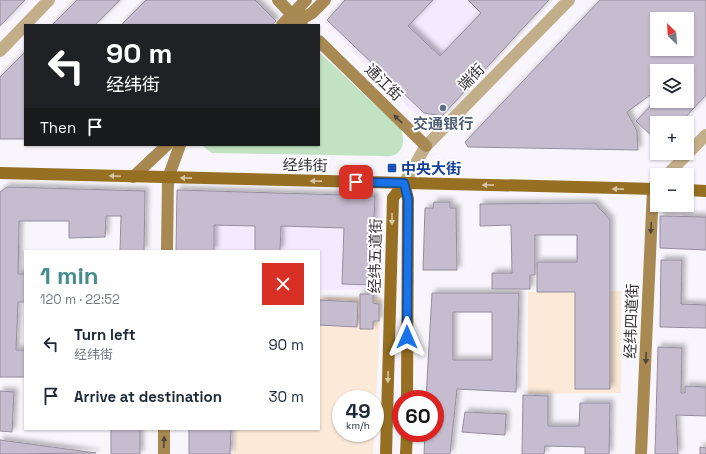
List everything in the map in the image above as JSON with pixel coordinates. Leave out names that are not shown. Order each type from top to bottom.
[{"type":"main road","name":"经纬街","points":[[0,173],[650,188]]},
{"type":"main road","points":[[404,183],[408,199],[407,390]]},
{"type":"main road","name":"经纬五道街","points":[[386,454],[393,198],[404,183]]},
{"type":"main road","points":[[694,190],[706,191]]},
{"type":"main road","points":[[406,454],[407,442]]},
{"type":"street","points":[[26,24],[49,0]]},
{"type":"street","points":[[278,0],[297,21]]},
{"type":"street","points":[[297,21],[306,0]]},
{"type":"street","points":[[286,24],[297,21],[312,13],[324,0]]},
{"type":"street","name":"端街","points":[[404,183],[426,146],[569,0]]},
{"type":"street","points":[[0,51],[24,26]]},
{"type":"street","name":"通江街","points":[[320,42],[426,146]]},
{"type":"street","points":[[674,168],[706,135]]},
{"type":"street","points":[[133,177],[166,146]]},
{"type":"street","points":[[167,250],[168,178],[180,146]]},
{"type":"street","name":"经纬四道街","points":[[641,454],[655,212]]},
{"type":"street","points":[[164,430],[164,454]]},
{"type":"shaded area","points":[[347,0],[547,0],[429,128],[325,22]]},
{"type":"shaded area","points":[[189,194],[383,198],[382,289],[320,290],[320,250],[187,250]]},
{"type":"shaded area","points":[[621,291],[621,393],[528,394],[528,292]]},
{"type":"shaded area","points":[[320,297],[381,297],[376,390],[332,390],[332,442],[374,442],[373,454],[234,454],[235,430],[320,430]]},
{"type":"green space","points":[[320,53],[401,129],[403,137],[402,147],[398,153],[393,156],[212,153],[204,147],[320,146]]},
{"type":"building","points":[[0,0],[25,0],[0,26]]},
{"type":"building","points":[[77,0],[120,0],[96,24],[53,24]]},
{"type":"building","points":[[146,0],[255,0],[276,21],[273,24],[122,24]]},
{"type":"building","points":[[345,0],[433,0],[408,26],[440,56],[481,13],[468,0],[549,0],[442,116],[424,113],[327,20]]},
{"type":"building","points":[[600,0],[706,0],[706,95],[694,108],[694,64],[650,64],[650,95],[627,112],[637,131],[638,150],[468,147],[465,142]]},
{"type":"building","points":[[24,53],[24,139],[0,139],[0,77]]},
{"type":"building","points":[[650,106],[650,108],[694,108],[686,116],[650,116],[650,134],[636,121]]},
{"type":"building","points":[[7,187],[145,191],[144,250],[120,250],[121,216],[106,216],[105,237],[69,238],[69,221],[19,221],[18,274],[24,274],[24,302],[18,302],[16,350],[24,350],[24,377],[0,377],[0,192]]},
{"type":"building","points":[[177,190],[375,196],[371,285],[342,284],[344,228],[281,226],[280,250],[255,250],[255,226],[214,225],[214,250],[176,250]]},
{"type":"building","points":[[434,202],[450,202],[450,208],[456,208],[457,270],[423,270],[425,208],[433,208]]},
{"type":"building","points":[[595,203],[610,220],[610,389],[575,389],[575,292],[537,292],[537,262],[577,262],[577,235],[535,235],[535,275],[530,275],[530,289],[492,289],[492,273],[512,273],[511,225],[480,226],[480,204]]},
{"type":"building","points":[[660,216],[706,217],[706,250],[660,248]]},
{"type":"building","points":[[661,260],[682,260],[681,304],[706,305],[706,328],[660,327]]},
{"type":"building","points":[[432,293],[519,293],[516,392],[457,389],[450,454],[424,454],[425,442],[444,442],[444,390],[427,390]],"holes":[[[453,312],[492,312],[492,360],[453,360]]]},
{"type":"building","points":[[360,294],[373,294],[373,303],[379,304],[379,321],[373,321],[373,329],[360,329]]},
{"type":"building","points":[[320,300],[358,302],[357,327],[320,325]]},
{"type":"building","points":[[658,347],[682,348],[681,393],[685,393],[685,386],[706,387],[706,416],[676,415],[678,454],[655,454]]},
{"type":"building","points":[[0,391],[14,392],[12,432],[0,431]]},
{"type":"building","points":[[523,395],[548,396],[548,426],[579,426],[580,403],[610,403],[609,454],[585,454],[585,447],[545,446],[544,454],[522,454]]},
{"type":"building","points":[[465,412],[506,414],[505,435],[462,432]]},
{"type":"building","points":[[111,430],[140,430],[140,454],[111,454]]},
{"type":"building","points":[[189,430],[231,430],[230,454],[189,454]]},
{"type":"building","points":[[0,440],[96,453],[0,454]]},
{"type":"building","points":[[700,447],[706,448],[706,454],[700,454]]},
{"type":"place","name":"交通银行","points":[[443,108]]},
{"type":"place","name":"中央大街","points":[[392,168]]},
{"type":"route","points":[[356,182],[404,183],[408,199],[407,337]]}]
